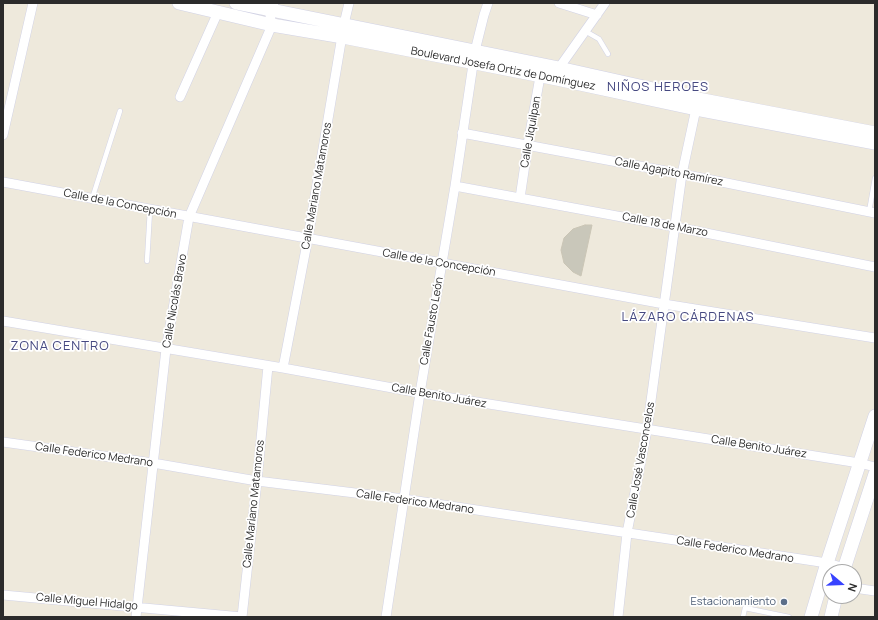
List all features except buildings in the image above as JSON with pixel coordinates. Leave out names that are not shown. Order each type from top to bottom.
[{"type":"street","points":[[3,135],[33,3]]},
{"type":"street","name":"Boulevard Josefa Ortiz de Domínguez","points":[[179,3],[272,25],[344,30]]},
{"type":"street","name":"Boulevard Josefa Ortiz de Domínguez","points":[[236,3],[271,7],[344,30],[541,71],[558,73],[875,143]]},
{"type":"street","name":"Calle Mariano Matamoros","points":[[283,368],[308,238],[349,3]]},
{"type":"street","name":"Calle Fausto León","points":[[386,617],[420,393],[455,186],[474,56],[488,3]]},
{"type":"street","points":[[559,3],[597,14]]},
{"type":"street","points":[[558,73],[605,3]]},
{"type":"street","points":[[271,7],[272,25]]},
{"type":"street","points":[[180,97],[218,12]]},
{"type":"street","name":"Calle Nicolás Bravo","points":[[136,617],[166,349],[189,217],[272,25]]},
{"type":"street","name":"Calle Jiquilpan","points":[[520,198],[541,71]]},
{"type":"street","name":"Boulevard Josefa Ortiz de Domínguez","points":[[697,104],[875,133]]},
{"type":"street","name":"Calle José Vasconcelos","points":[[618,617],[628,533],[647,430],[676,227],[682,174],[697,104]]},
{"type":"street","name":"Calle Agapito Ramírez","points":[[462,133],[528,144],[872,212]]},
{"type":"street","name":"Calle de la Concepción","points":[[3,182],[664,304],[875,338]]},
{"type":"street","name":"Calle 18 de Marzo","points":[[455,186],[676,227],[875,267]]},
{"type":"street","name":"Calle Benito Juárez","points":[[3,321],[283,368],[420,393],[875,467]]},
{"type":"street","name":"Calle Mariano Matamoros","points":[[242,617],[268,366]]},
{"type":"street","points":[[811,617],[875,416]]},
{"type":"street","name":"Calle Federico Medrano","points":[[3,442],[153,463],[257,480],[404,499],[827,563]]},
{"type":"street","points":[[846,564],[875,474]]},
{"type":"street","points":[[862,589],[875,591]]},
{"type":"street","name":"Calle Miguel Hidalgo","points":[[3,595],[138,606],[242,617]]},
{"type":"street","points":[[831,617],[834,604]]},
{"type":"lane","points":[[585,31],[599,39],[608,54]]},
{"type":"lane","points":[[92,199],[120,111]]},
{"type":"lane","points":[[872,212],[875,178]]},
{"type":"lane","points":[[147,261],[150,210]]},
{"type":"lane","points":[[743,617],[745,608],[788,617]]},
{"type":"place","name":"Estacionamiento","points":[[784,602]]},
{"type":"district","name":"NIÑOS HEROES","points":[[658,87]]},
{"type":"district","name":"LÁZARO CÁRDENAS","points":[[688,317]]},
{"type":"district","name":"ZONA CENTRO","points":[[60,346]]}]
